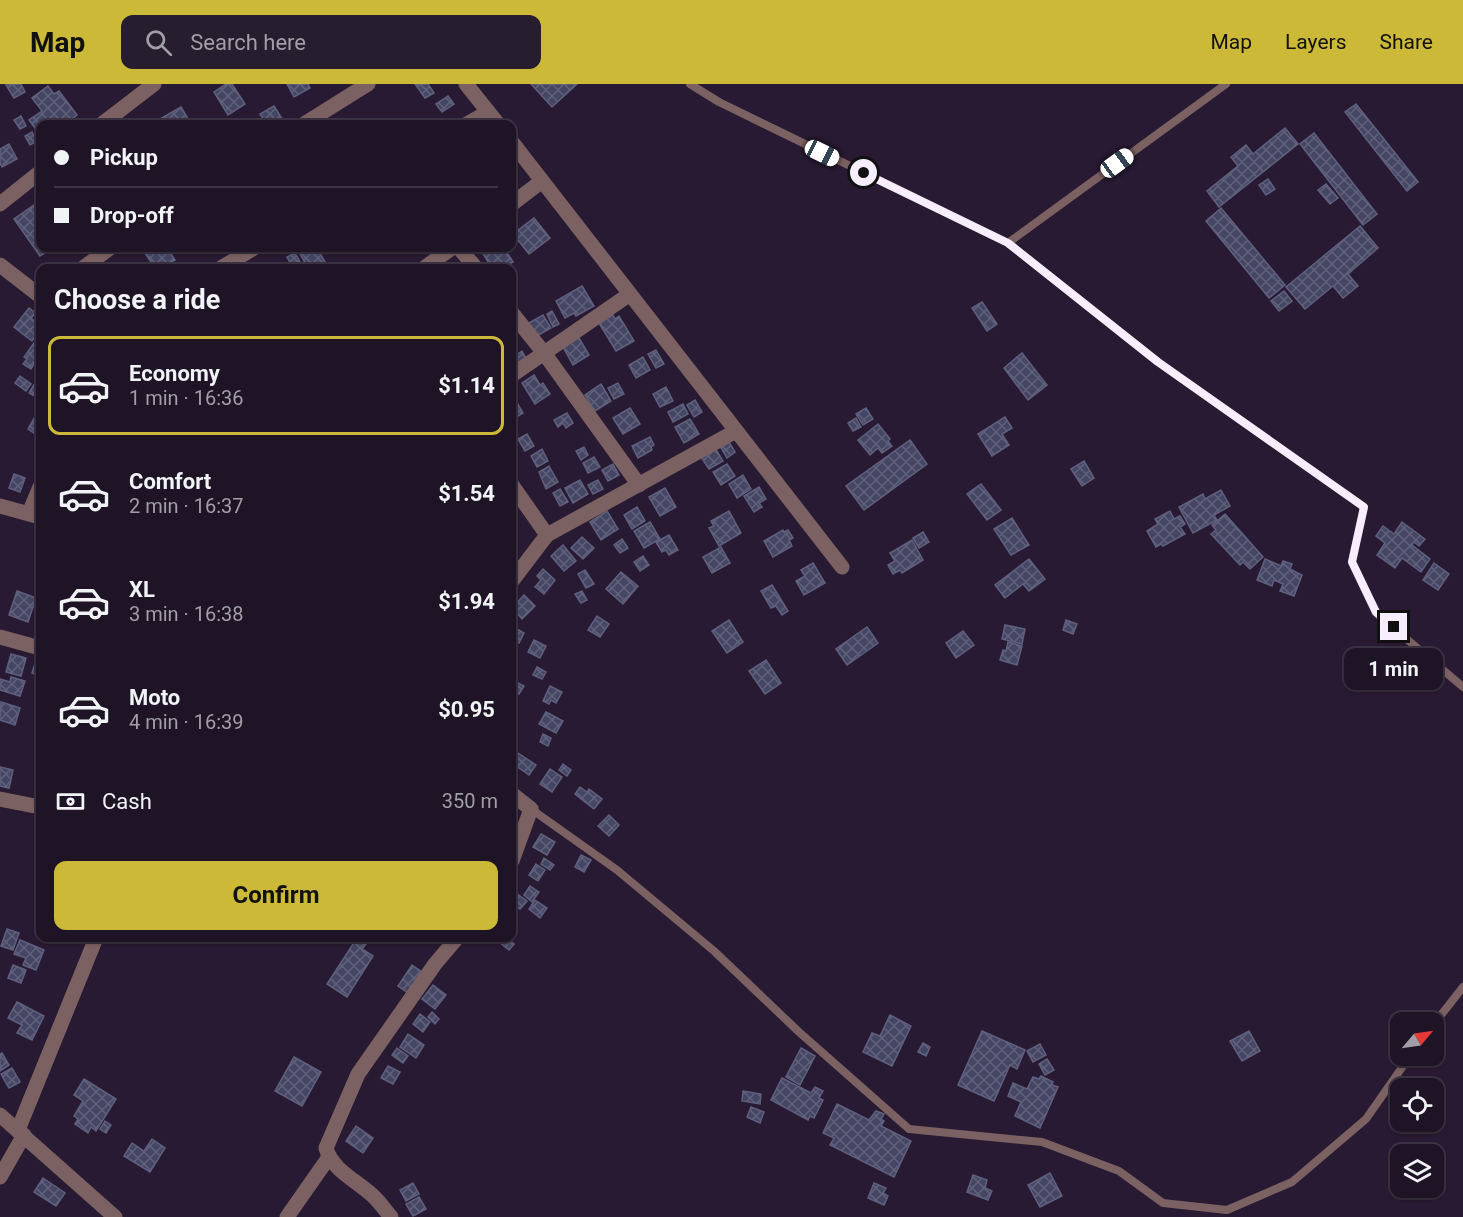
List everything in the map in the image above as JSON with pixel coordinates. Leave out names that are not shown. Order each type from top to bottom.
[{"type":"street","points":[[107,120],[154,84]]},
{"type":"street","points":[[310,120],[368,84]]},
{"type":"street","points":[[466,84],[493,118]]},
{"type":"street","points":[[516,147],[842,567]]},
{"type":"street","points":[[0,204],[36,175]]},
{"type":"street","points":[[516,201],[542,181]]},
{"type":"street","points":[[88,264],[105,252]]},
{"type":"street","points":[[228,264],[248,252]]},
{"type":"street","points":[[430,264],[446,252]]},
{"type":"street","points":[[462,252],[473,264]]},
{"type":"street","points":[[0,265],[36,293]]},
{"type":"street","points":[[516,372],[630,294]]},
{"type":"street","points":[[516,318],[639,485]]},
{"type":"street","points":[[516,576],[547,536],[736,431]]},
{"type":"street","points":[[516,491],[547,536]]},
{"type":"street","points":[[0,506],[35,515]]},
{"type":"street","points":[[0,637],[36,647]]},
{"type":"street","points":[[516,797],[531,809],[516,850]]},
{"type":"street","points":[[0,799],[36,806]]},
{"type":"street","points":[[0,1177],[21,1132],[94,942]]},
{"type":"street","points":[[391,1217],[374,1196],[336,1166],[326,1148],[358,1074],[435,964],[454,942]]},
{"type":"street","points":[[0,1115],[115,1217]]},
{"type":"street","points":[[287,1217],[329,1157]]},
{"type":"lane","points":[[690,84],[719,102],[1008,243],[1158,362],[1364,507],[1352,562],[1376,612],[1463,687]]},
{"type":"lane","points":[[1008,243],[1226,84]]},
{"type":"lane","points":[[531,809],[617,870],[714,951],[799,1032],[909,1129],[1042,1142],[1119,1171],[1163,1203],[1227,1210],[1292,1182],[1366,1119],[1403,1066]]},
{"type":"lane","points":[[1443,1012],[1463,987]]},
{"type":"building","points":[[21,84],[25,92],[14,98],[6,85]]},
{"type":"building","points":[[226,84],[232,84],[245,104],[228,115],[214,92]]},
{"type":"building","points":[[287,84],[308,84],[310,88],[294,97]]},
{"type":"building","points":[[415,84],[428,84],[434,93],[425,98]]},
{"type":"building","points":[[531,84],[577,84],[552,107]]},
{"type":"building","points":[[48,86],[54,94],[59,91],[77,115],[71,120],[36,120],[36,130],[29,120],[42,111],[32,98]]},
{"type":"building","points":[[448,96],[454,104],[442,112],[436,104]]},
{"type":"building","points":[[1356,104],[1418,182],[1407,191],[1345,112]]},
{"type":"building","points":[[274,106],[283,120],[264,120],[260,114]]},
{"type":"building","points":[[181,107],[189,120],[161,120]]},
{"type":"building","points":[[21,116],[26,126],[20,129],[14,120]]},
{"type":"building","points":[[1285,128],[1298,144],[1219,207],[1207,191],[1238,166],[1231,157],[1246,145],[1253,154]]},
{"type":"building","points":[[32,132],[36,142],[30,145],[25,136]]},
{"type":"building","points":[[1314,133],[1377,214],[1363,225],[1300,144]]},
{"type":"building","points":[[9,144],[17,159],[2,167],[0,149]]},
{"type":"building","points":[[1268,179],[1275,189],[1266,195],[1259,185]]},
{"type":"building","points":[[1326,184],[1338,198],[1330,204],[1318,190]]},
{"type":"building","points":[[36,204],[36,250],[14,219]]},
{"type":"building","points":[[1221,208],[1285,285],[1269,298],[1206,221]]},
{"type":"building","points":[[534,218],[550,238],[529,254],[516,238],[516,232]]},
{"type":"building","points":[[1360,226],[1378,248],[1348,274],[1358,286],[1343,298],[1333,286],[1305,309],[1286,287]]},
{"type":"building","points":[[144,252],[170,252],[175,260],[168,264],[152,264]]},
{"type":"building","points":[[319,252],[326,264],[306,264],[300,254]]},
{"type":"building","points":[[482,252],[507,252],[513,262],[509,264],[490,264]]},
{"type":"building","points":[[295,253],[300,262],[291,264],[287,257]]},
{"type":"building","points":[[582,286],[594,306],[576,316],[574,313],[565,318],[556,301]]},
{"type":"building","points":[[1284,291],[1292,301],[1279,311],[1271,301]]},
{"type":"building","points":[[982,302],[997,324],[987,331],[972,308]]},
{"type":"building","points":[[29,308],[36,313],[31,318],[36,322],[36,336],[32,341],[14,327]]},
{"type":"building","points":[[552,311],[559,324],[553,327],[547,314]]},
{"type":"building","points":[[543,315],[551,328],[535,337],[527,324]]},
{"type":"building","points":[[613,315],[615,319],[619,316],[634,341],[616,351],[599,323]]},
{"type":"building","points":[[579,338],[589,355],[573,365],[563,347]]},
{"type":"building","points":[[36,340],[36,365],[34,364],[31,369],[23,364],[27,359],[24,357]]},
{"type":"building","points":[[656,350],[664,364],[656,368],[648,354]]},
{"type":"building","points":[[522,351],[527,360],[517,366],[516,355]]},
{"type":"building","points":[[1022,353],[1047,385],[1028,400],[1004,368]]},
{"type":"building","points":[[643,357],[650,370],[636,378],[629,365]]},
{"type":"building","points":[[534,375],[540,385],[543,383],[550,394],[535,404],[522,383]]},
{"type":"building","points":[[20,376],[31,384],[26,391],[15,383]]},
{"type":"building","points":[[35,383],[36,384],[36,397],[29,393]]},
{"type":"building","points":[[618,383],[624,394],[614,399],[608,388]]},
{"type":"building","points":[[601,384],[611,401],[595,411],[585,395]]},
{"type":"building","points":[[666,387],[673,401],[660,407],[653,394]]},
{"type":"building","points":[[695,400],[702,412],[694,417],[687,405]]},
{"type":"building","points":[[516,401],[523,413],[516,417]]},
{"type":"building","points":[[683,404],[688,414],[673,422],[668,412]]},
{"type":"building","points":[[630,408],[640,424],[623,434],[613,418]]},
{"type":"building","points":[[866,408],[873,419],[863,425],[856,414]]},
{"type":"building","points":[[567,413],[573,423],[566,428],[563,423],[558,427],[554,420]]},
{"type":"building","points":[[36,415],[36,434],[28,429]]},
{"type":"building","points":[[1005,417],[1012,428],[1002,434],[1009,445],[992,456],[978,434]]},
{"type":"building","points":[[856,418],[861,427],[853,431],[848,423]]},
{"type":"building","points":[[690,419],[699,434],[684,443],[675,427]]},
{"type":"building","points":[[878,424],[890,439],[888,441],[892,446],[882,453],[878,448],[870,455],[858,440]]},
{"type":"building","points":[[527,434],[534,446],[525,451],[518,439]]},
{"type":"building","points":[[650,437],[654,445],[651,447],[652,450],[638,458],[632,446]]},
{"type":"building","points":[[910,440],[927,464],[864,510],[846,486]]},
{"type":"building","points":[[729,442],[735,452],[727,458],[721,448]]},
{"type":"building","points":[[584,447],[588,455],[581,460],[576,451]]},
{"type":"building","points":[[715,448],[723,461],[709,469],[701,457]]},
{"type":"building","points":[[542,449],[548,461],[537,467],[531,456]]},
{"type":"building","points":[[594,457],[600,467],[588,473],[583,463]]},
{"type":"building","points":[[1084,461],[1094,478],[1082,486],[1071,469]]},
{"type":"building","points":[[613,464],[619,475],[608,481],[602,470]]},
{"type":"building","points":[[727,464],[735,476],[721,485],[713,472]]},
{"type":"building","points":[[549,466],[558,482],[546,489],[539,472]]},
{"type":"building","points":[[14,474],[25,478],[20,492],[9,488]]},
{"type":"building","points":[[743,475],[751,489],[737,498],[729,484]]},
{"type":"building","points":[[580,480],[588,494],[573,503],[565,488]]},
{"type":"building","points":[[598,480],[603,489],[593,494],[588,485]]},
{"type":"building","points":[[981,484],[1001,510],[987,520],[967,494]]},
{"type":"building","points":[[759,487],[766,499],[759,503],[762,507],[754,512],[744,496]]},
{"type":"building","points":[[665,488],[676,507],[660,516],[649,497]]},
{"type":"building","points":[[560,489],[568,502],[560,506],[553,493]]},
{"type":"building","points":[[1221,490],[1230,506],[1214,515],[1217,520],[1193,533],[1179,507],[1203,494],[1205,499]]},
{"type":"building","points":[[637,507],[645,521],[632,529],[624,515]]},
{"type":"building","points":[[607,511],[618,529],[601,540],[590,522]]},
{"type":"building","points":[[729,511],[741,533],[719,546],[709,528],[714,526],[711,521]]},
{"type":"building","points":[[1170,511],[1174,519],[1180,516],[1185,524],[1180,527],[1185,534],[1163,546],[1161,544],[1156,547],[1147,531],[1158,524],[1155,519]]},
{"type":"building","points":[[1225,514],[1263,557],[1250,569],[1243,562],[1240,565],[1211,534],[1216,530],[1212,525]]},
{"type":"building","points":[[1012,518],[1029,545],[1011,555],[994,529]]},
{"type":"building","points":[[650,522],[660,539],[644,548],[634,531]]},
{"type":"building","points":[[1402,522],[1425,539],[1419,546],[1414,542],[1412,545],[1430,559],[1421,572],[1402,558],[1395,568],[1377,555],[1385,543],[1376,536],[1383,526],[1394,534]]},
{"type":"building","points":[[783,530],[784,532],[788,530],[793,538],[789,540],[792,546],[773,557],[764,541]]},
{"type":"building","points":[[923,532],[929,542],[919,548],[913,538]]},
{"type":"building","points":[[669,535],[678,550],[669,555],[666,550],[662,552],[656,542]]},
{"type":"building","points":[[582,537],[594,548],[583,559],[571,548]]},
{"type":"building","points":[[622,539],[628,548],[620,553],[614,545]]},
{"type":"building","points":[[912,540],[923,560],[902,573],[900,570],[893,574],[888,565],[895,561],[890,553]]},
{"type":"building","points":[[563,545],[576,561],[564,571],[551,556]]},
{"type":"building","points":[[721,547],[730,563],[712,573],[703,557]]},
{"type":"building","points":[[643,556],[649,565],[640,571],[634,562]]},
{"type":"building","points":[[1029,559],[1045,579],[1029,591],[1023,584],[1005,598],[995,585]]},
{"type":"building","points":[[1265,559],[1281,566],[1283,561],[1292,564],[1290,569],[1302,575],[1294,596],[1280,591],[1283,584],[1274,580],[1272,586],[1257,580]]},
{"type":"building","points":[[813,563],[825,583],[804,595],[796,581],[805,576],[801,570]]},
{"type":"building","points":[[1434,563],[1449,574],[1438,590],[1423,580]]},
{"type":"building","points":[[543,569],[555,580],[544,594],[535,587],[541,580],[537,576]]},
{"type":"building","points":[[585,570],[594,584],[586,588],[578,574]]},
{"type":"building","points":[[621,572],[638,586],[623,604],[606,589]]},
{"type":"building","points":[[772,585],[788,611],[782,615],[776,606],[771,608],[761,591]]},
{"type":"building","points":[[17,591],[36,598],[28,622],[9,615]]},
{"type":"building","points":[[582,591],[587,600],[581,603],[575,594]]},
{"type":"building","points":[[524,595],[535,606],[522,619],[516,612],[516,604]]},
{"type":"building","points":[[597,616],[609,624],[600,637],[588,630]]},
{"type":"building","points":[[729,620],[743,642],[727,653],[712,631]]},
{"type":"building","points":[[1066,620],[1077,624],[1073,634],[1063,630]]},
{"type":"building","points":[[1005,625],[1025,629],[1022,644],[1002,639]]},
{"type":"building","points":[[867,627],[878,643],[847,665],[836,649]]},
{"type":"building","points":[[516,628],[524,633],[519,643],[516,642]]},
{"type":"building","points":[[963,631],[974,645],[956,658],[946,643]]},
{"type":"building","points":[[534,640],[546,646],[540,658],[528,652]]},
{"type":"building","points":[[1008,642],[1022,646],[1017,665],[1000,660],[1003,650],[1006,651]]},
{"type":"building","points":[[11,654],[26,658],[21,676],[6,672]]},
{"type":"building","points":[[36,660],[36,675],[32,673]]},
{"type":"building","points":[[766,660],[781,683],[765,694],[749,671]]},
{"type":"building","points":[[537,667],[546,672],[542,679],[533,675]]},
{"type":"building","points":[[11,677],[25,681],[20,696],[0,690],[0,679],[10,682]]},
{"type":"building","points":[[516,682],[524,686],[519,694],[516,692]]},
{"type":"building","points":[[550,686],[562,692],[556,703],[551,700],[549,704],[543,701]]},
{"type":"building","points":[[1,702],[20,708],[15,725],[0,720]]},
{"type":"building","points":[[546,712],[563,721],[556,733],[539,724]]},
{"type":"building","points":[[543,734],[551,738],[548,746],[540,742]]},
{"type":"building","points":[[518,753],[536,765],[529,775],[516,766]]},
{"type":"building","points":[[563,764],[571,770],[567,776],[559,770]]},
{"type":"building","points":[[0,767],[13,770],[9,788],[0,786]]},
{"type":"building","points":[[550,769],[562,777],[552,792],[540,784]]},
{"type":"building","points":[[580,787],[587,792],[589,789],[602,799],[594,809],[575,794]]},
{"type":"building","points":[[609,815],[619,825],[609,836],[598,826]]},
{"type":"building","points":[[541,834],[555,842],[547,855],[533,847]]},
{"type":"building","points":[[581,855],[591,860],[584,872],[575,867]]},
{"type":"building","points":[[544,858],[554,865],[550,870],[541,864]]},
{"type":"building","points":[[536,864],[545,870],[538,881],[529,875]]},
{"type":"building","points":[[530,886],[539,892],[532,902],[524,895]]},
{"type":"building","points":[[516,893],[527,901],[520,909],[516,906]]},
{"type":"building","points":[[535,900],[547,908],[540,918],[529,909]]},
{"type":"building","points":[[7,929],[19,933],[13,950],[1,946]]},
{"type":"building","points":[[20,940],[44,950],[36,970],[23,965],[26,958],[14,954]]},
{"type":"building","points":[[354,942],[366,944],[362,949],[373,956],[347,997],[327,984]]},
{"type":"building","points":[[499,942],[512,942],[514,944],[509,950]]},
{"type":"building","points":[[13,965],[26,970],[21,983],[8,978]]},
{"type":"building","points":[[412,965],[422,972],[408,993],[398,986]]},
{"type":"building","points":[[433,985],[446,995],[435,1009],[422,999]]},
{"type":"building","points":[[17,1002],[44,1016],[32,1040],[17,1033],[22,1025],[8,1018]]},
{"type":"building","points":[[432,1012],[439,1019],[435,1024],[428,1017]]},
{"type":"building","points":[[420,1014],[430,1022],[423,1032],[413,1024]]},
{"type":"building","points":[[890,1015],[911,1026],[892,1066],[863,1052],[872,1033],[880,1036]]},
{"type":"building","points":[[982,1031],[1025,1050],[1017,1069],[1010,1065],[994,1101],[958,1085]]},
{"type":"building","points":[[1249,1031],[1260,1051],[1242,1061],[1230,1041]]},
{"type":"building","points":[[408,1034],[424,1045],[416,1058],[400,1047]]},
{"type":"building","points":[[923,1043],[930,1047],[926,1056],[918,1052]]},
{"type":"building","points":[[1040,1044],[1046,1055],[1033,1062],[1027,1051]]},
{"type":"building","points":[[397,1048],[408,1056],[403,1063],[392,1055]]},
{"type":"building","points":[[801,1048],[815,1056],[800,1085],[786,1077]]},
{"type":"building","points":[[2,1053],[9,1065],[0,1071],[0,1054]]},
{"type":"building","points":[[294,1057],[321,1072],[302,1106],[275,1091]]},
{"type":"building","points":[[1047,1059],[1054,1070],[1045,1075],[1039,1064]]},
{"type":"building","points":[[388,1066],[400,1072],[393,1084],[381,1078]]},
{"type":"building","points":[[12,1068],[20,1082],[9,1088],[1,1074]]},
{"type":"building","points":[[1041,1076],[1058,1087],[1040,1128],[1015,1116],[1021,1102],[1008,1096],[1013,1083],[1027,1089],[1033,1077],[1039,1079]]},
{"type":"building","points":[[782,1078],[811,1093],[815,1087],[823,1091],[819,1098],[823,1100],[814,1118],[810,1116],[808,1120],[771,1100]]},
{"type":"building","points":[[84,1079],[116,1099],[96,1131],[91,1127],[88,1133],[75,1124],[78,1119],[74,1116],[83,1101],[74,1095]]},
{"type":"building","points":[[743,1091],[761,1094],[760,1104],[742,1101]]},
{"type":"building","points":[[837,1104],[869,1120],[876,1111],[884,1114],[881,1126],[911,1141],[894,1177],[830,1145],[834,1138],[823,1133]]},
{"type":"building","points":[[751,1107],[764,1112],[760,1123],[747,1117]]},
{"type":"building","points":[[105,1121],[111,1125],[106,1133],[100,1129]]},
{"type":"building","points":[[356,1126],[373,1138],[363,1153],[346,1141]]},
{"type":"building","points":[[152,1139],[165,1148],[150,1172],[124,1156],[132,1143],[144,1151]]},
{"type":"building","points":[[1050,1173],[1062,1196],[1040,1207],[1028,1185]]},
{"type":"building","points":[[973,1175],[987,1180],[985,1188],[992,1191],[988,1200],[967,1192]]},
{"type":"building","points":[[43,1178],[65,1193],[56,1206],[34,1192]]},
{"type":"building","points":[[413,1183],[419,1194],[406,1201],[400,1190]]},
{"type":"building","points":[[874,1183],[886,1188],[883,1193],[888,1196],[884,1205],[868,1198]]},
{"type":"building","points":[[419,1197],[426,1209],[413,1216],[406,1204]]},
{"type":"route","points":[[864,173],[1008,243],[1158,362],[1336,485],[1364,507],[1352,562],[1376,612],[1394,627]]}]
